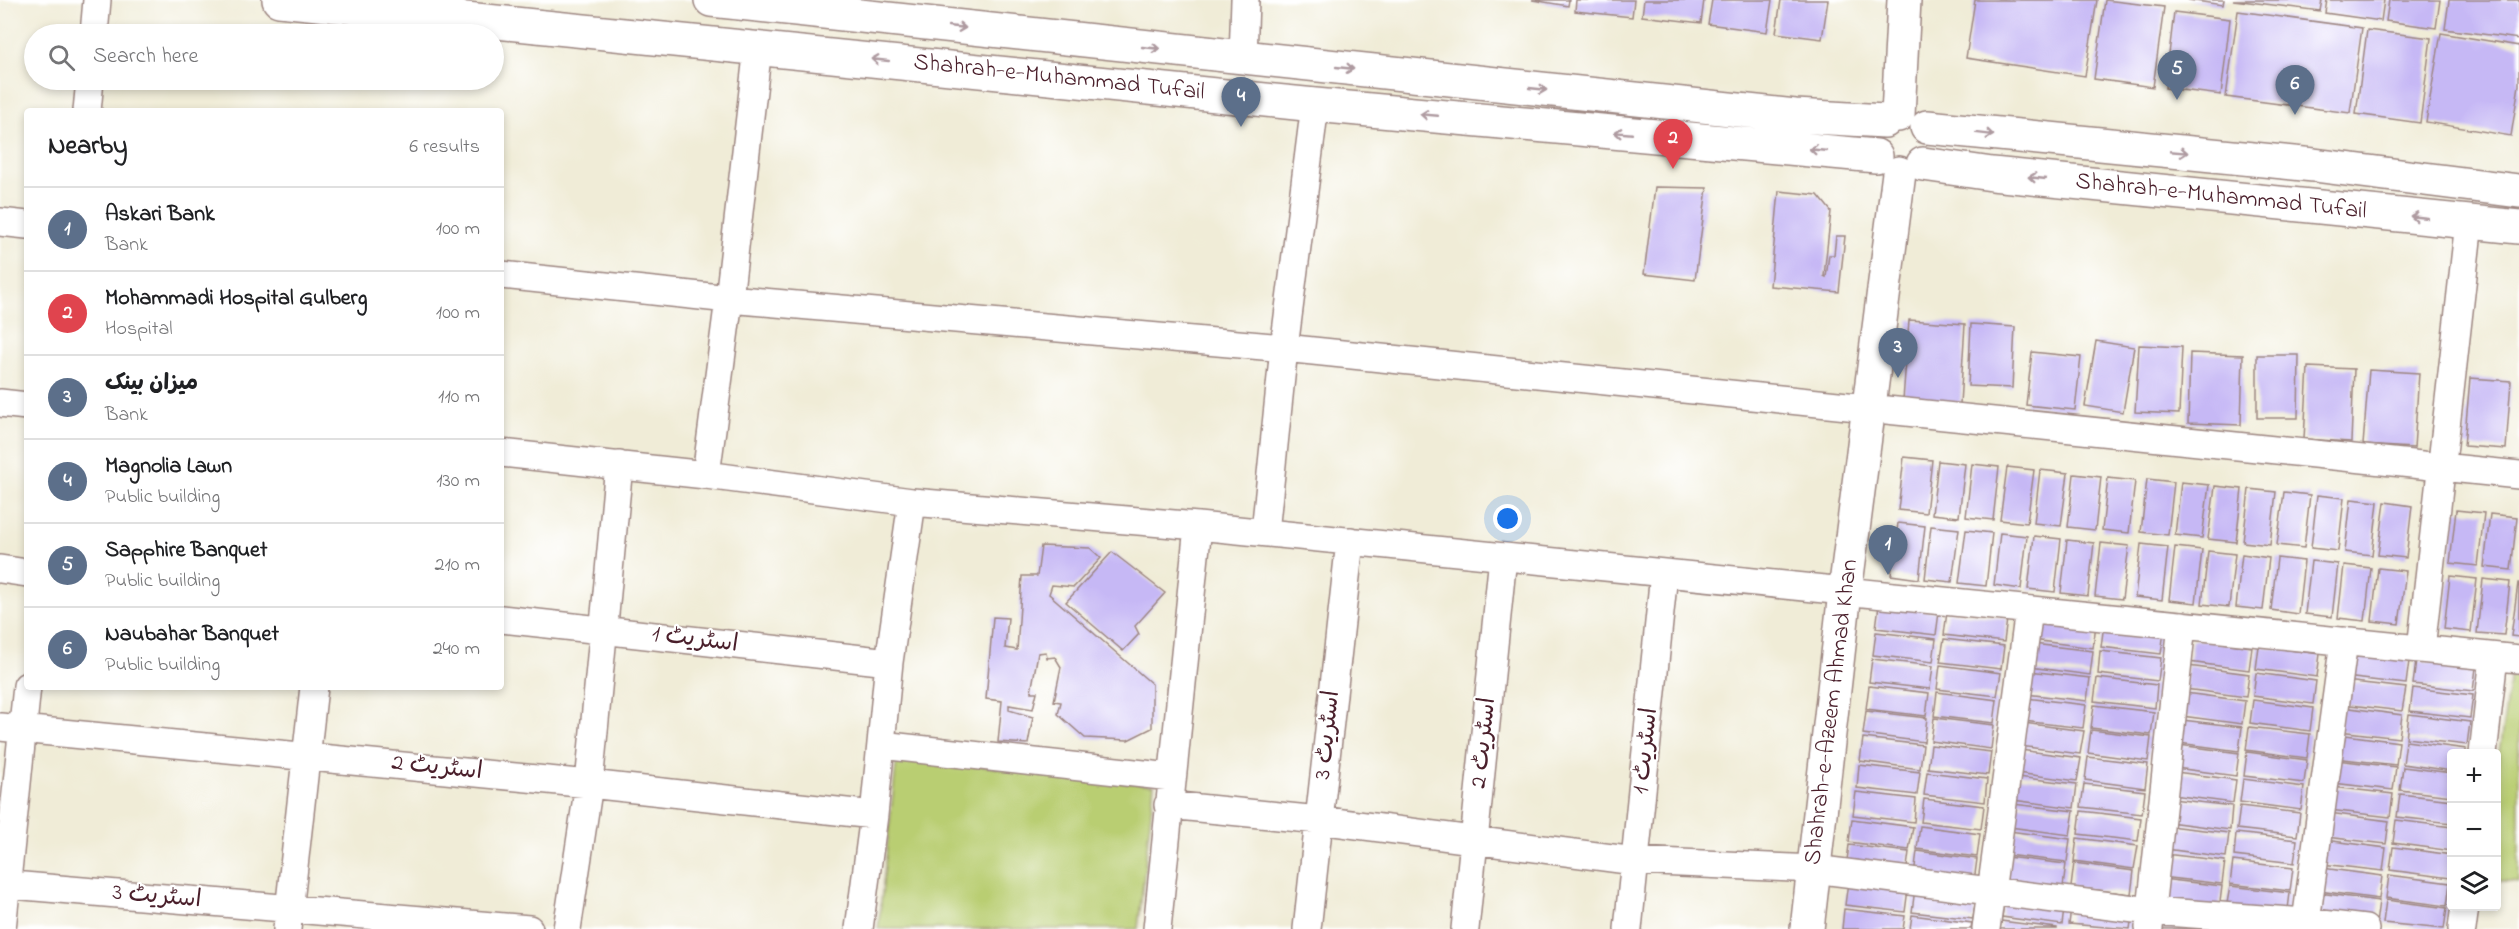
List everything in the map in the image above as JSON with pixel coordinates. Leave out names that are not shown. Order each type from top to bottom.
[{"type":"main road","name":"Shahrah-e-Muhammad Tufail","points":[[279,0],[2469,222],[2518,218]]},
{"type":"main road","name":"Shahrah-e-Muhammad Tufail","points":[[711,0],[1795,116],[1903,121],[2314,165],[2519,191]]},
{"type":"main road","points":[[1903,121],[1874,137],[1899,164],[1929,156],[1932,146],[1903,121],[1904,0]]},
{"type":"main road","name":"Shahrah-e-Azeem Ahmad Khan","points":[[1807,929],[1845,592],[1870,410],[1899,164]]},
{"type":"street","points":[[95,24],[97,0]]},
{"type":"street","points":[[1243,58],[1245,0]]},
{"type":"street","points":[[706,475],[758,47]]},
{"type":"street","points":[[87,108],[89,90]]},
{"type":"street","points":[[1265,532],[1284,348],[1315,105]]},
{"type":"street","points":[[0,222],[24,225]]},
{"type":"street","points":[[2421,649],[2469,222]]},
{"type":"street","points":[[504,275],[729,299],[1284,348],[2519,475]]},
{"type":"street","points":[[0,402],[24,406]]},
{"type":"street","points":[[504,453],[706,475],[912,502],[1265,532],[2507,658],[2484,749]]},
{"type":"street","points":[[567,929],[589,783],[619,465]]},
{"type":"street","points":[[859,929],[874,815],[889,663],[912,502]]},
{"type":"street","points":[[1157,929],[1198,526]]},
{"type":"street","name":"اسٹریٹ 3","points":[[1307,929],[1350,541]]},
{"type":"street","name":"اسٹریٹ 2","points":[[1465,929],[1503,557]]},
{"type":"street","points":[[0,569],[24,573]]},
{"type":"street","name":"اسٹریٹ 1","points":[[1628,929],[1664,573]]},
{"type":"street","points":[[1986,929],[2029,610]]},
{"type":"street","name":"اسٹریٹ 1","points":[[504,620],[889,663]]},
{"type":"street","points":[[2150,920],[2182,625]]},
{"type":"street","points":[[2305,926],[2344,641]]},
{"type":"street","points":[[2,929],[11,728],[25,690]]},
{"type":"street","points":[[288,919],[314,690]]},
{"type":"street","name":"اسٹریٹ 2","points":[[11,728],[589,783],[874,815]]},
{"type":"street","points":[[881,745],[1171,777]]},
{"type":"street","points":[[1168,805],[1319,820],[1635,861],[1814,869],[1991,891],[2150,920],[2365,929]]},
{"type":"street","name":"اسٹریٹ 3","points":[[3,884],[288,919],[529,929]]},
{"type":"street","points":[[2462,929],[2464,911]]},
{"type":"green space","points":[[2510,677],[2519,678],[2519,883],[2501,881],[2500,749]]},
{"type":"green space","points":[[897,757],[1154,785],[1138,929],[878,929]]},
{"type":"building","points":[[1532,0],[1569,0],[1568,6]]},
{"type":"building","points":[[1576,0],[1634,0],[1632,17],[1575,11]]},
{"type":"building","points":[[1644,0],[1704,0],[1701,23],[1642,16]]},
{"type":"building","points":[[1712,0],[1772,0],[1767,32],[1708,24]]},
{"type":"building","points":[[1781,0],[1828,0],[1822,39],[1776,33]]},
{"type":"building","points":[[1975,0],[2097,0],[2085,76],[1966,58]]},
{"type":"building","points":[[2105,0],[2164,7],[2153,87],[2094,79]]},
{"type":"building","points":[[2188,0],[2224,0],[2223,5]]},
{"type":"building","points":[[2233,0],[2322,0],[2320,11]]},
{"type":"building","points":[[2327,0],[2384,0],[2381,21],[2325,13]]},
{"type":"building","points":[[2389,0],[2440,0],[2436,28],[2386,21]]},
{"type":"building","points":[[2449,0],[2519,0],[2519,39],[2445,29]]},
{"type":"building","points":[[2238,11],[2362,28],[2350,113],[2226,97]]},
{"type":"building","points":[[2174,12],[2230,19],[2221,95],[2165,88]]},
{"type":"building","points":[[2367,30],[2431,38],[2420,123],[2356,114]]},
{"type":"building","points":[[2441,33],[2519,46],[2519,85],[2511,136],[2426,122]]},
{"type":"building","points":[[1655,187],[1707,188],[1695,280],[1644,274]]},
{"type":"building","points":[[1779,191],[1818,195],[1831,211],[1824,276],[1826,277],[1829,255],[1834,255],[1836,236],[1845,236],[1839,292],[1770,286]]},
{"type":"building","points":[[1909,320],[1965,324],[1960,404],[1903,400]]},
{"type":"building","points":[[1971,324],[2015,327],[2012,388],[1968,386]]},
{"type":"building","points":[[2096,341],[2134,347],[2123,412],[2085,406]]},
{"type":"building","points":[[2139,345],[2182,347],[2179,414],[2135,412]]},
{"type":"building","points":[[2032,352],[2081,357],[2075,410],[2026,405]]},
{"type":"building","points":[[2190,353],[2243,355],[2241,425],[2188,423]]},
{"type":"building","points":[[2257,355],[2299,355],[2298,418],[2257,418]]},
{"type":"building","points":[[2308,367],[2354,369],[2351,442],[2304,439]]},
{"type":"building","points":[[2369,370],[2419,373],[2414,448],[2363,445]]},
{"type":"building","points":[[2470,378],[2511,381],[2506,449],[2464,446]]},
{"type":"building","points":[[1904,457],[1932,460],[1926,513],[1898,510]]},
{"type":"building","points":[[1938,461],[1965,464],[1959,517],[1932,514]]},
{"type":"building","points":[[1972,464],[1999,467],[1993,520],[1966,517]]},
{"type":"building","points":[[2007,467],[2034,470],[2027,523],[2000,520]]},
{"type":"building","points":[[2040,470],[2068,473],[2061,526],[2034,523]]},
{"type":"building","points":[[2074,474],[2101,477],[2095,530],[2068,527]]},
{"type":"building","points":[[2108,478],[2135,481],[2129,533],[2102,530]]},
{"type":"building","points":[[2147,479],[2174,482],[2168,535],[2141,532]]},
{"type":"building","points":[[2181,482],[2209,485],[2202,538],[2175,535]]},
{"type":"building","points":[[2215,486],[2242,489],[2236,542],[2208,539]]},
{"type":"building","points":[[2249,489],[2276,492],[2270,545],[2243,542]]},
{"type":"building","points":[[2284,492],[2310,495],[2304,548],[2277,545]]},
{"type":"building","points":[[2317,495],[2344,498],[2338,551],[2311,548]]},
{"type":"building","points":[[2351,499],[2378,502],[2372,555],[2345,552]]},
{"type":"building","points":[[2385,502],[2412,506],[2406,558],[2378,555]]},
{"type":"building","points":[[2456,510],[2484,513],[2478,566],[2450,563]]},
{"type":"building","points":[[2490,514],[2517,517],[2511,570],[2484,567]]},
{"type":"building","points":[[1898,523],[1925,526],[1919,579],[1891,575]]},
{"type":"building","points":[[1931,526],[1959,529],[1952,582],[1925,579]]},
{"type":"building","points":[[1966,530],[1992,533],[1986,586],[1959,583]]},
{"type":"building","points":[[2000,533],[2027,536],[2021,589],[1994,585]]},
{"type":"building","points":[[2034,536],[2061,539],[2055,592],[2028,589]]},
{"type":"building","points":[[2067,540],[2094,543],[2088,596],[2061,593]]},
{"type":"building","points":[[2101,543],[2129,546],[2122,599],[2095,596]]},
{"type":"building","points":[[2141,544],[2168,547],[2162,600],[2135,597]]},
{"type":"building","points":[[1041,546],[1090,548],[1101,558],[1074,587],[1052,585],[1049,594],[1152,684],[1152,728],[1128,740],[1085,738],[1058,714],[1061,702],[1054,701],[1061,667],[1055,657],[1047,658],[1046,652],[1038,653],[1031,692],[1037,692],[1033,709],[1009,705],[1009,710],[1033,717],[1028,744],[998,742],[1002,701],[986,699],[993,617],[1008,618],[1005,648],[1017,650],[1022,576],[1037,576]]},
{"type":"building","points":[[2175,547],[2202,550],[2196,603],[2169,600]]},
{"type":"building","points":[[2208,551],[2235,554],[2229,607],[2202,604]]},
{"type":"building","points":[[1112,552],[1165,593],[1135,626],[1139,634],[1123,651],[1066,602]]},
{"type":"building","points":[[2242,554],[2269,558],[2263,610],[2236,607]]},
{"type":"building","points":[[2277,558],[2304,561],[2298,614],[2271,610]]},
{"type":"building","points":[[2311,561],[2338,564],[2332,617],[2305,614]]},
{"type":"building","points":[[2344,565],[2371,568],[2365,621],[2338,618]]},
{"type":"building","points":[[2378,568],[2406,571],[2399,624],[2372,621]]},
{"type":"building","points":[[2450,576],[2477,579],[2471,632],[2444,629]]},
{"type":"building","points":[[2483,579],[2510,582],[2504,635],[2477,633]]},
{"type":"building","points":[[2519,583],[2519,637],[2511,636]]},
{"type":"building","points":[[1879,605],[1939,612],[1936,635],[1876,628]]},
{"type":"building","points":[[1947,612],[2007,619],[2004,642],[1944,635]]},
{"type":"building","points":[[2036,617],[2096,624],[2093,648],[2033,640]]},
{"type":"building","points":[[2104,624],[2164,631],[2161,654],[2101,647]]},
{"type":"building","points":[[1876,632],[1936,639],[1933,662],[1873,655]]},
{"type":"building","points":[[1944,639],[2004,646],[2001,669],[1940,662]]},
{"type":"building","points":[[2192,639],[2252,647],[2249,670],[2189,662]]},
{"type":"building","points":[[2033,644],[2093,651],[2090,675],[2030,667]]},
{"type":"building","points":[[2259,646],[2320,654],[2317,677],[2256,669]]},
{"type":"building","points":[[2100,651],[2161,658],[2158,681],[2098,674]]},
{"type":"building","points":[[2348,654],[2409,661],[2406,684],[2345,677]]},
{"type":"building","points":[[1872,659],[1933,666],[1930,689],[1869,682]]},
{"type":"building","points":[[2416,661],[2476,668],[2473,691],[2413,684]]},
{"type":"building","points":[[1940,665],[2001,673],[1997,696],[1937,689]]},
{"type":"building","points":[[2188,666],[2249,674],[2246,697],[2185,689]]},
{"type":"building","points":[[2029,671],[2090,678],[2087,701],[2026,694]]},
{"type":"building","points":[[2256,673],[2316,681],[2313,704],[2253,696]]},
{"type":"building","points":[[2097,678],[2157,685],[2155,708],[2094,701]]},
{"type":"building","points":[[2345,681],[2406,688],[2402,711],[2342,704]]},
{"type":"building","points":[[1869,686],[1929,693],[1926,716],[1866,709]]},
{"type":"building","points":[[2413,688],[2473,695],[2470,718],[2410,711]]},
{"type":"building","points":[[1937,692],[1997,700],[1994,723],[1934,716]]},
{"type":"building","points":[[2185,693],[2245,701],[2242,724],[2182,716]]},
{"type":"building","points":[[2026,698],[2086,705],[2083,728],[2023,721]]},
{"type":"building","points":[[2253,700],[2313,708],[2310,731],[2250,723]]},
{"type":"building","points":[[2094,705],[2154,712],[2151,735],[2091,728]]},
{"type":"building","points":[[2342,707],[2402,715],[2399,738],[2339,731]]},
{"type":"building","points":[[1866,711],[1927,718],[1924,742],[1863,734]]},
{"type":"building","points":[[2409,714],[2470,722],[2467,745],[2406,738]]},
{"type":"building","points":[[1934,718],[1994,725],[1991,749],[1931,741]]},
{"type":"building","points":[[2182,720],[2242,727],[2239,751],[2179,743]]},
{"type":"building","points":[[2023,723],[2084,731],[2080,754],[2020,746]]},
{"type":"building","points":[[2249,727],[2310,734],[2307,758],[2246,750]]},
{"type":"building","points":[[2091,730],[2151,737],[2148,761],[2088,753]]},
{"type":"building","points":[[2338,734],[2399,742],[2396,765],[2335,758]]},
{"type":"building","points":[[1863,738],[1923,745],[1920,769],[1860,761]]},
{"type":"building","points":[[2406,741],[2466,749],[2447,749],[2447,770],[2403,764]]},
{"type":"building","points":[[1931,745],[1991,752],[1988,775],[1928,768]]},
{"type":"building","points":[[2179,745],[2239,753],[2236,776],[2176,768]]},
{"type":"building","points":[[2020,750],[2081,758],[2077,781],[2017,773]]},
{"type":"building","points":[[2247,752],[2307,760],[2304,783],[2244,776]]},
{"type":"building","points":[[2088,757],[2148,764],[2145,788],[2085,780]]},
{"type":"building","points":[[2336,760],[2396,767],[2393,790],[2333,783]]},
{"type":"building","points":[[1859,765],[1920,772],[1917,795],[1857,788]]},
{"type":"building","points":[[2403,767],[2447,772],[2447,795],[2400,790]]},
{"type":"building","points":[[1927,772],[1987,779],[1985,802],[1924,795]]},
{"type":"building","points":[[2176,772],[2236,780],[2233,803],[2173,795]]},
{"type":"building","points":[[2017,777],[2077,784],[2074,808],[2013,800]]},
{"type":"building","points":[[2243,779],[2304,787],[2301,810],[2240,802]]},
{"type":"building","points":[[2084,784],[2145,791],[2142,814],[2081,807]]},
{"type":"building","points":[[2332,787],[2393,794],[2390,817],[2329,810]]},
{"type":"building","points":[[1856,792],[1916,799],[1914,822],[1853,815]]},
{"type":"building","points":[[2400,794],[2447,799],[2447,822],[2397,817]]},
{"type":"building","points":[[1924,799],[1984,806],[1981,829],[1921,822]]},
{"type":"building","points":[[2172,799],[2232,806],[2230,830],[2169,822]]},
{"type":"building","points":[[2013,804],[2074,811],[2070,835],[2010,827]]},
{"type":"building","points":[[2240,806],[2300,813],[2297,836],[2237,829]]},
{"type":"building","points":[[2081,811],[2141,818],[2138,841],[2078,834]]},
{"type":"building","points":[[2329,813],[2389,821],[2386,844],[2326,837]]},
{"type":"building","points":[[1852,819],[1913,827],[1909,850],[1849,842]]},
{"type":"building","points":[[2396,820],[2447,826],[2447,850],[2393,843]]},
{"type":"building","points":[[1920,826],[1980,834],[1977,857],[1917,849]]},
{"type":"building","points":[[2169,826],[2229,833],[2226,857],[2166,849]]},
{"type":"building","points":[[2009,831],[2070,839],[2067,862],[2006,855]]},
{"type":"building","points":[[2236,833],[2297,840],[2294,863],[2234,856]]},
{"type":"building","points":[[2077,838],[2138,846],[2134,869],[2074,861]]},
{"type":"building","points":[[2325,840],[2386,848],[2383,871],[2322,864]]},
{"type":"building","points":[[1849,845],[1909,852],[1906,875],[1846,868]]},
{"type":"building","points":[[2393,847],[2447,854],[2447,878],[2390,870]]},
{"type":"building","points":[[1917,851],[1977,859],[1974,882],[1914,875]]},
{"type":"building","points":[[2165,854],[2225,861],[2222,884],[2162,877]]},
{"type":"building","points":[[2006,857],[2066,864],[2063,887],[2003,880]]},
{"type":"building","points":[[2233,861],[2293,868],[2290,891],[2230,884]]},
{"type":"building","points":[[2074,863],[2134,871],[2131,894],[2071,887]]},
{"type":"building","points":[[2322,868],[2382,876],[2379,899],[2319,891]]},
{"type":"building","points":[[2389,875],[2447,883],[2447,906],[2386,898]]},
{"type":"building","points":[[2162,879],[2222,886],[2219,910],[2159,902]]},
{"type":"building","points":[[1848,882],[1908,889],[1905,912],[1845,905]]},
{"type":"building","points":[[2230,886],[2290,893],[2287,917],[2226,909]]},
{"type":"building","points":[[1915,888],[1976,896],[1973,919],[1912,912]]},
{"type":"building","points":[[2319,893],[2379,901],[2376,924],[2315,917]]},
{"type":"building","points":[[2005,894],[2065,901],[2062,925],[2002,917]]},
{"type":"building","points":[[2386,900],[2447,908],[2444,929],[2383,923]]},
{"type":"building","points":[[2072,901],[2133,908],[2130,929],[2069,924]]},
{"type":"building","points":[[1844,909],[1905,916],[1903,929],[1842,929]]},
{"type":"building","points":[[1912,915],[1972,923],[1971,929],[1910,929]]},
{"type":"building","points":[[2160,916],[2220,929],[2159,929]]},
{"type":"building","points":[[2001,921],[2057,928],[2057,929],[2000,929]]},
{"type":"place","name":"Sapphire Banquet","points":[[2177,100]]},
{"type":"place","name":"Naubahar Banquet","points":[[2295,115]]},
{"type":"place","name":"Magnolia Lawn","points":[[1241,127]]},
{"type":"place","name":"Mohammadi Hospital Gulberg","points":[[1673,169]]},
{"type":"place","name":"میزان بینک","points":[[1898,378]]},
{"type":"place","name":"Askari Bank","points":[[1888,575]]}]
